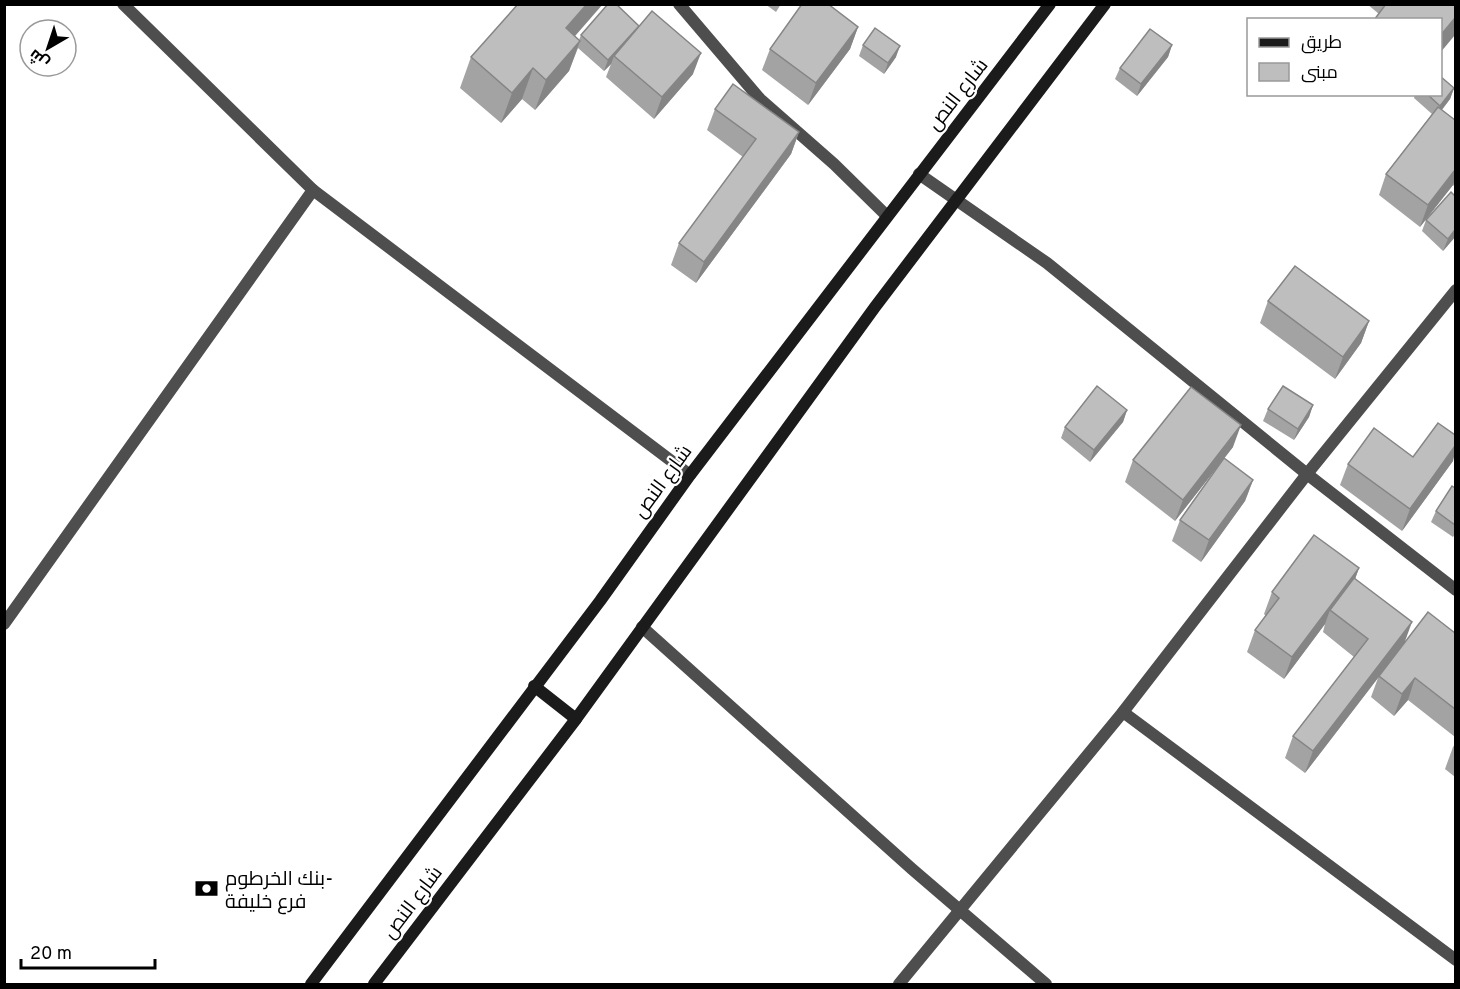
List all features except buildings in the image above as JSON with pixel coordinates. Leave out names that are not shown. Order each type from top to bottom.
[{"type":"main road","name":"شارع النص","points":[[311,984],[600,601],[690,475],[1050,4]]},
{"type":"main road","name":"شارع النص","points":[[374,984],[576,719],[875,307],[958,201],[1105,4]]},
{"type":"main road","points":[[534,686],[576,719]]},
{"type":"street","points":[[123,4],[313,190],[690,475]]},
{"type":"street","points":[[679,4],[760,99],[834,164],[887,216]]},
{"type":"street","points":[[919,174],[1047,263],[1307,474],[1455,590]]},
{"type":"street","points":[[4,624],[313,190]]},
{"type":"street","points":[[899,984],[1123,712],[1307,474],[1455,290]]},
{"type":"street","points":[[642,627],[1046,984]]},
{"type":"street","points":[[1123,712],[1455,960]]},
{"type":"place","name":"بنك الخرطوم- فرع خليفة","points":[[207,889]]}]
